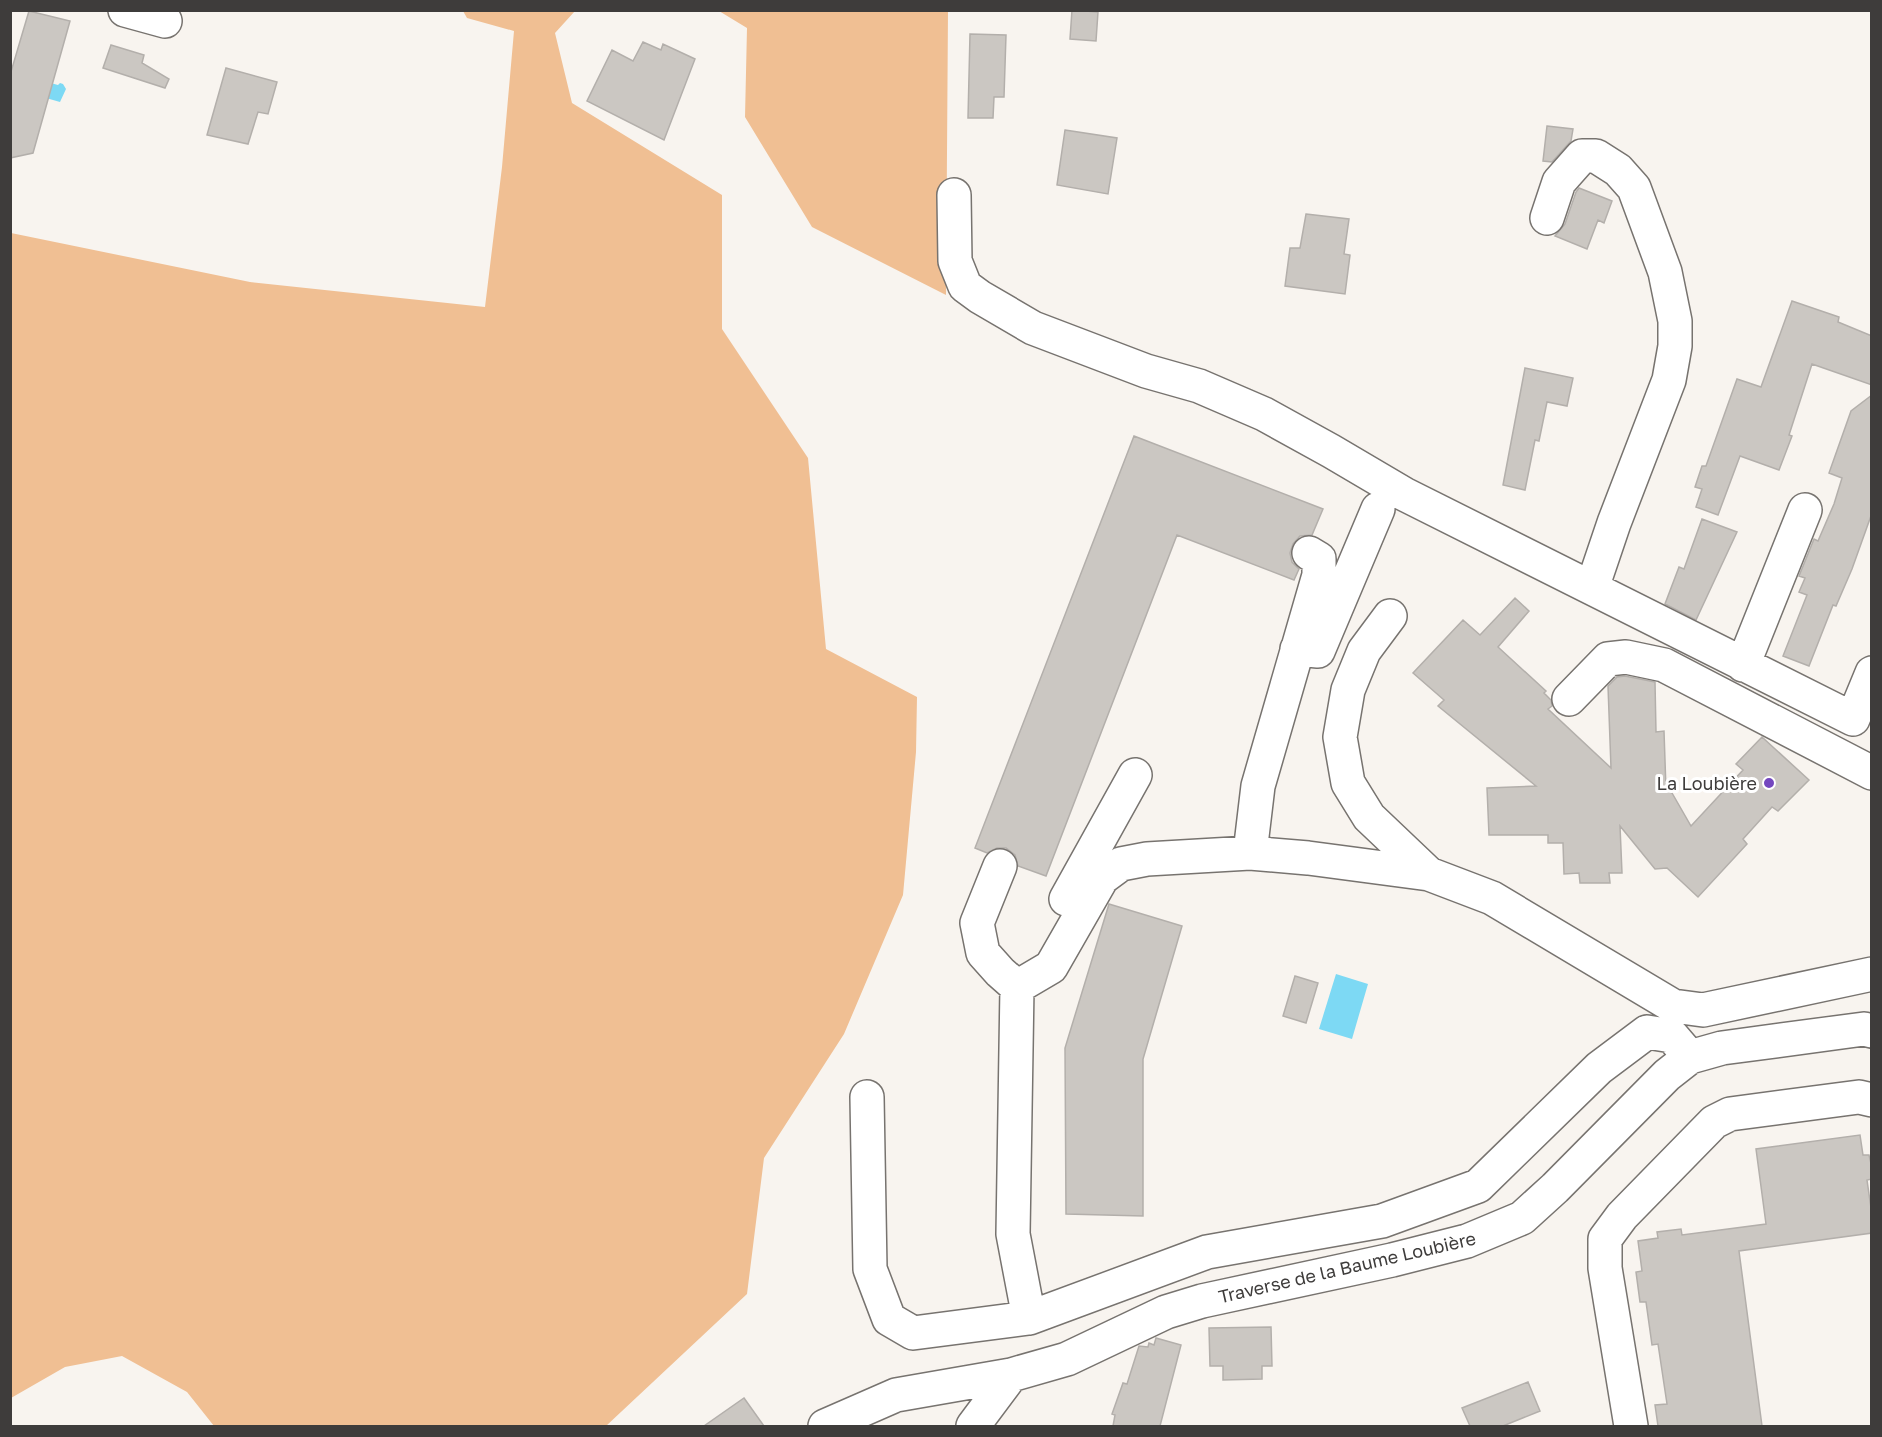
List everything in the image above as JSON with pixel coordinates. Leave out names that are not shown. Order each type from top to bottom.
[{"type":"street","points":[[124,10],[165,21]]},
{"type":"street","points":[[1547,218],[1559,182],[1582,156],[1596,156],[1617,170],[1634,189],[1649,228],[1665,272],[1675,321],[1675,346],[1669,380],[1614,523],[1592,588]]},
{"type":"street","points":[[954,195],[955,261],[964,286],[1033,328],[1146,371],[1198,386],[1264,414],[1404,494],[1853,719],[1872,673]]},
{"type":"street","points":[[1297,648],[1318,651],[1378,509]]},
{"type":"street","points":[[1751,669],[1805,510]]},
{"type":"street","points":[[1250,853],[1258,786],[1319,575],[1319,559],[1309,553]]},
{"type":"street","points":[[1390,616],[1364,651],[1348,690],[1340,737],[1348,783],[1369,817],[1429,874]]},
{"type":"street","points":[[1569,699],[1608,659],[1626,657],[1664,665],[1872,773]]},
{"type":"street","points":[[1029,1318],[1013,1234],[1017,987],[1135,775]]},
{"type":"street","points":[[1017,987],[1051,967],[1102,878],[1121,864],[1147,859],[1250,853],[1429,874],[1492,898],[1673,1006],[1703,1010],[1872,974]]},
{"type":"street","points":[[1000,866],[977,923],[983,953],[1017,987]]},
{"type":"street","name":"Traverse de la Baume Loubière","points":[[825,1426],[896,1395],[1011,1375],[1066,1359],[1166,1312],[1202,1301],[1392,1260],[1492,1231],[1522,1218],[1667,1076],[1690,1057],[1722,1048],[1864,1029],[1872,1030]]},
{"type":"street","points":[[867,1097],[870,1269],[889,1319],[913,1333],[1029,1318],[1207,1252],[1382,1221],[1478,1186],[1599,1068],[1647,1032],[1672,1036],[1690,1057]]},
{"type":"street","points":[[1631,1426],[1605,1268],[1605,1239],[1622,1216],[1714,1122],[1730,1114],[1859,1097],[1872,1100]]},
{"type":"street","points":[[973,1426],[1011,1375]]},
{"type":"shaded area","points":[[463,11],[575,11],[555,33],[572,103],[722,195],[722,329],[808,458],[826,649],[917,697],[916,752],[903,895],[844,1034],[764,1158],[747,1294],[606,1426],[214,1426],[187,1392],[122,1356],[65,1367],[11,1398],[11,233],[250,282],[485,307],[502,167],[514,31],[467,18]]},
{"type":"shaded area","points":[[719,11],[948,11],[946,295],[812,227],[745,117],[747,28]]},
{"type":"water","points":[[36,79],[58,85],[63,84],[66,89],[60,102],[32,94]]},
{"type":"water","points":[[1336,974],[1368,984],[1352,1039],[1319,1029]]},
{"type":"building","points":[[1072,10],[1098,12],[1096,41],[1070,39]]},
{"type":"building","points":[[29,11],[70,21],[33,153],[10,158],[10,75]]},
{"type":"building","points":[[970,34],[1006,35],[1004,97],[994,97],[993,118],[968,118]]},
{"type":"building","points":[[643,42],[661,50],[663,44],[695,59],[664,140],[587,101],[612,50],[633,61]]},
{"type":"building","points":[[111,45],[144,55],[142,63],[169,79],[165,88],[103,68]]},
{"type":"building","points":[[226,68],[277,82],[268,114],[258,112],[248,144],[207,135]]},
{"type":"building","points":[[1547,126],[1573,129],[1571,141],[1552,162],[1543,161]]},
{"type":"building","points":[[1065,130],[1117,138],[1108,194],[1057,185]]},
{"type":"building","points":[[1579,188],[1612,201],[1604,223],[1598,220],[1587,249],[1555,236],[1565,224]]},
{"type":"building","points":[[1306,214],[1349,219],[1344,254],[1350,255],[1345,294],[1285,286],[1290,248],[1300,248]]},
{"type":"building","points":[[1792,301],[1839,317],[1838,322],[1872,336],[1872,385],[1812,364],[1789,435],[1792,436],[1779,470],[1740,456],[1718,515],[1696,507],[1702,489],[1695,487],[1702,466],[1706,466],[1737,379],[1761,387]]},
{"type":"building","points":[[1525,368],[1573,378],[1567,406],[1547,402],[1539,441],[1535,440],[1525,490],[1503,485]]},
{"type":"building","points":[[1872,395],[1872,513],[1852,569],[1836,606],[1833,605],[1809,666],[1783,656],[1807,595],[1799,592],[1805,578],[1799,576],[1814,539],[1818,541],[1834,504],[1842,478],[1829,473],[1851,411]]},
{"type":"building","points":[[1134,436],[1323,509],[1312,535],[1300,536],[1293,544],[1290,553],[1292,562],[1299,569],[1294,580],[1177,535],[1046,876],[1018,866],[1015,855],[1006,848],[997,848],[987,853],[975,848]]},
{"type":"building","points":[[1702,519],[1737,532],[1696,620],[1665,604],[1679,567],[1684,569]]},
{"type":"building","name":"La Loubière","points":[[1515,598],[1529,611],[1498,647],[1546,691],[1544,693],[1551,700],[1552,706],[1548,709],[1611,768],[1608,686],[1617,677],[1625,676],[1655,682],[1656,732],[1664,731],[1666,790],[1672,793],[1691,826],[1743,770],[1736,764],[1762,737],[1809,780],[1778,811],[1772,807],[1743,839],[1747,844],[1698,897],[1667,868],[1655,869],[1620,826],[1622,873],[1609,873],[1610,883],[1580,883],[1579,873],[1564,874],[1563,843],[1548,843],[1548,835],[1489,835],[1487,788],[1536,786],[1438,706],[1444,700],[1413,673],[1463,620],[1480,635]]},
{"type":"building","points":[[1109,904],[1182,926],[1143,1059],[1143,1216],[1066,1214],[1065,1048]]},
{"type":"building","points":[[1295,976],[1318,983],[1306,1023],[1283,1016]]},
{"type":"building","points":[[1860,1135],[1863,1155],[1869,1155],[1872,1168],[1872,1179],[1867,1180],[1872,1233],[1739,1251],[1762,1426],[1658,1426],[1655,1405],[1667,1404],[1658,1344],[1652,1345],[1646,1302],[1640,1302],[1636,1272],[1642,1271],[1638,1241],[1658,1238],[1657,1232],[1681,1229],[1682,1235],[1766,1224],[1756,1149]]},
{"type":"building","points":[[1271,1327],[1272,1366],[1262,1366],[1262,1379],[1223,1380],[1223,1366],[1210,1366],[1209,1328]]},
{"type":"building","points":[[1156,1338],[1181,1345],[1160,1426],[1113,1426],[1115,1415],[1112,1414],[1123,1383],[1127,1384],[1139,1346],[1148,1347],[1149,1343],[1154,1345]]},
{"type":"building","points":[[1528,1382],[1540,1411],[1503,1426],[1470,1426],[1462,1408]]},
{"type":"building","points":[[744,1398],[764,1426],[704,1426]]},
{"type":"place","name":"La Loubière","points":[[1769,783]]}]
